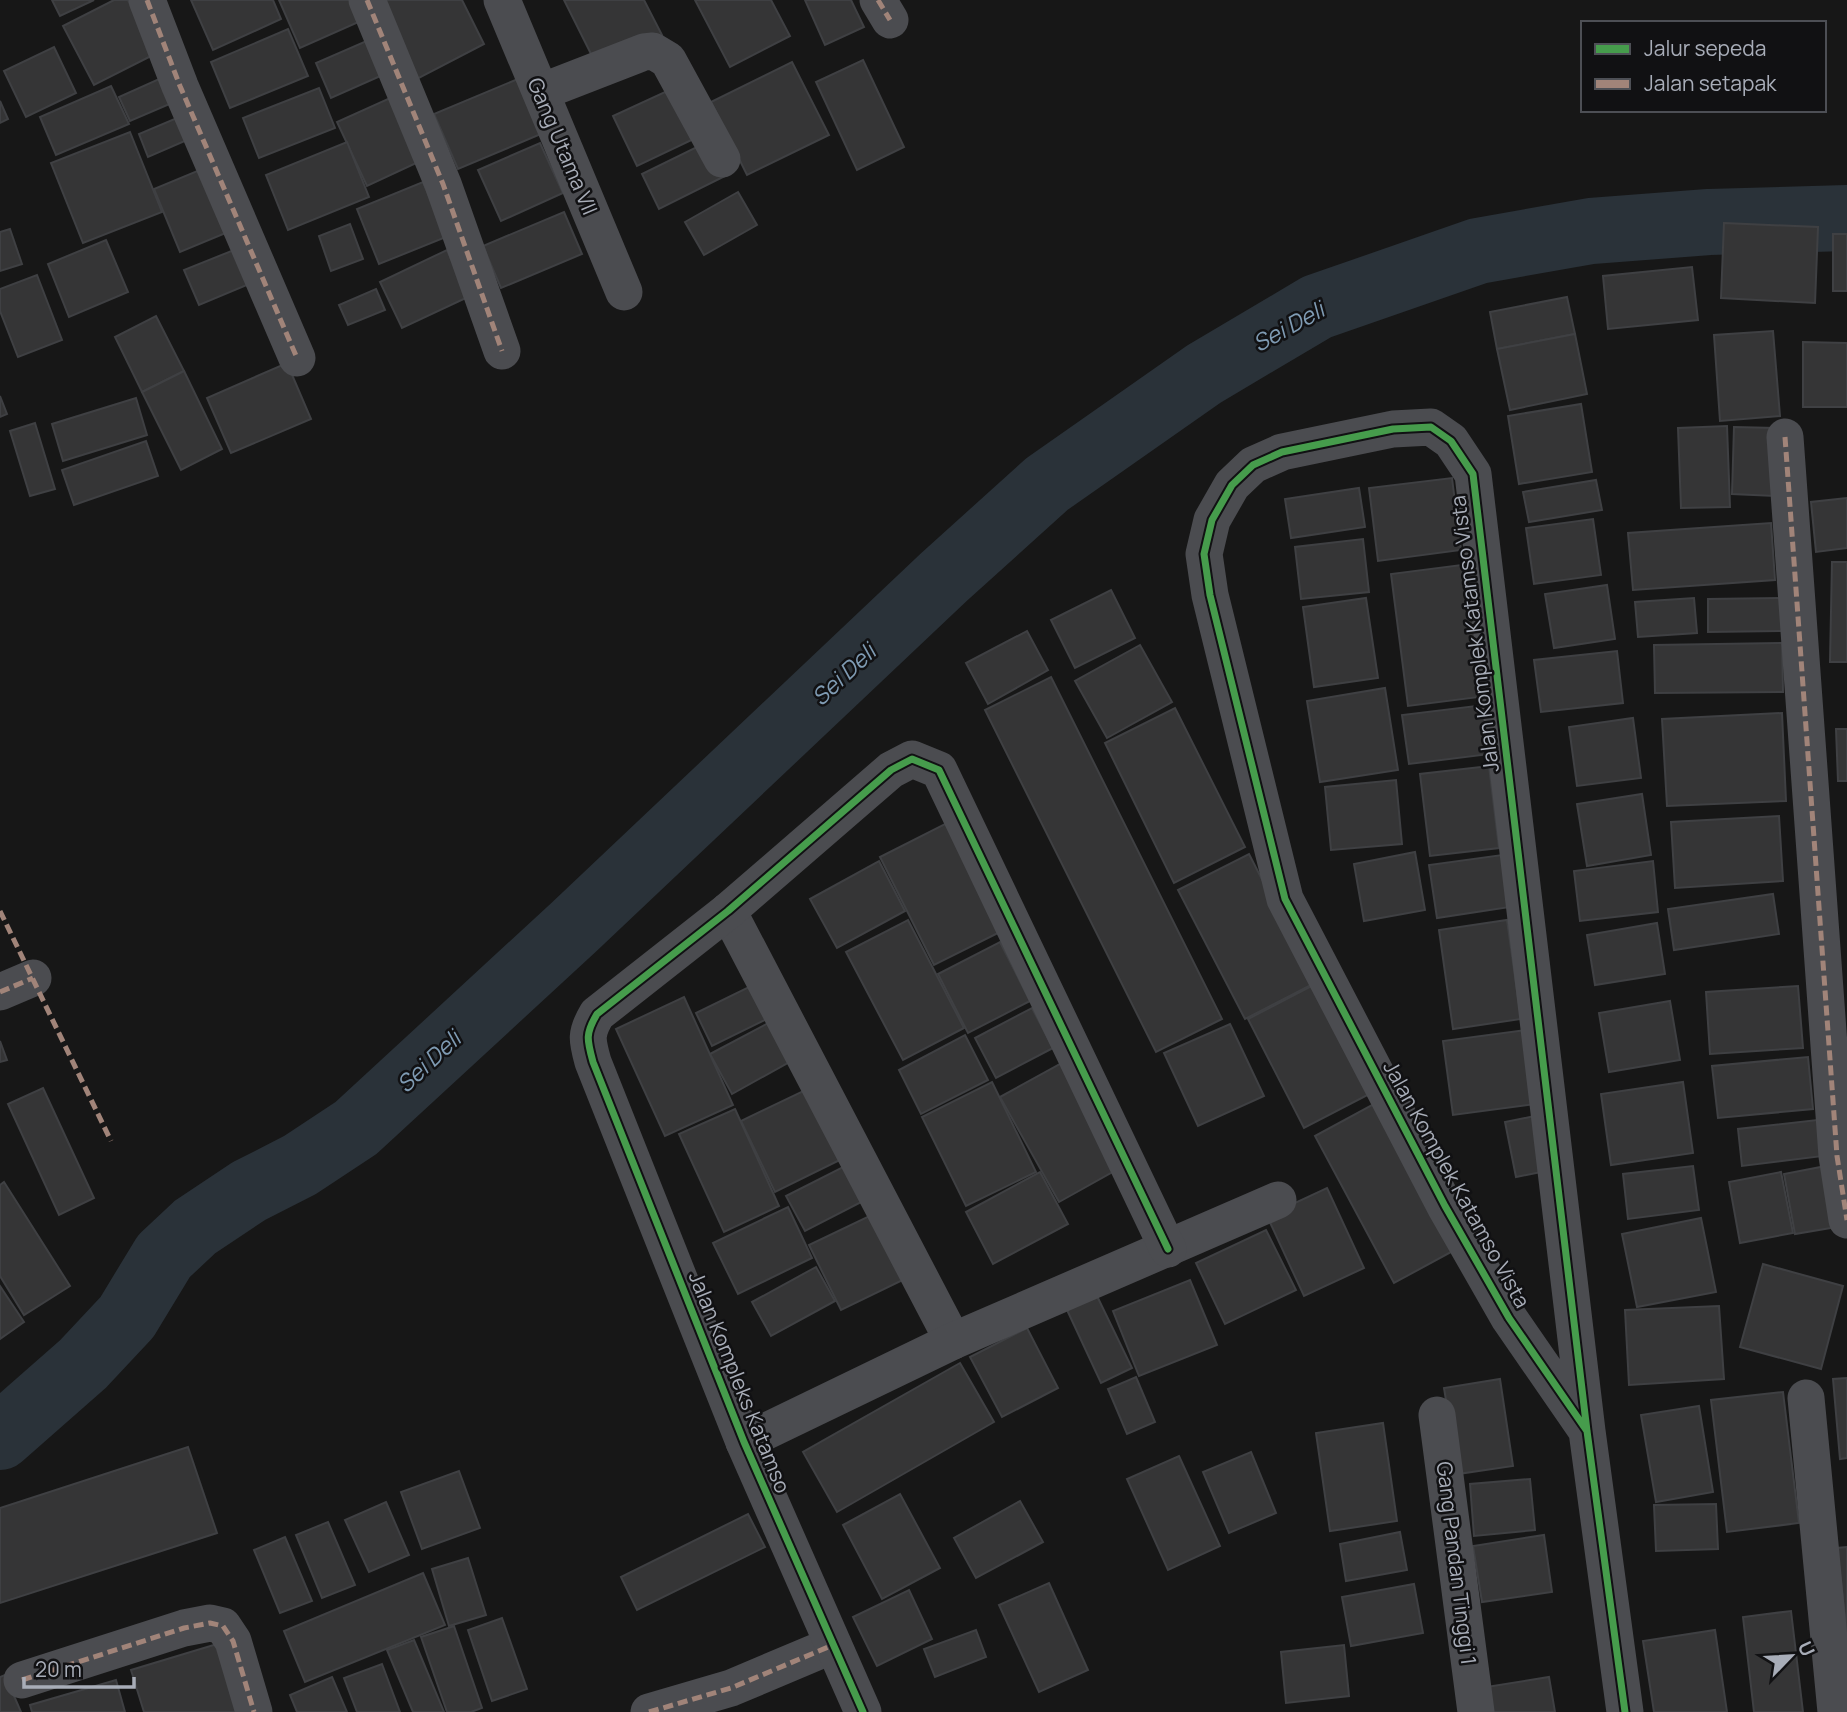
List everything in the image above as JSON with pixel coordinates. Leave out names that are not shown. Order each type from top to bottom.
[{"type":"street","points":[[147,0],[180,86],[297,358]]},
{"type":"street","points":[[367,0],[443,184],[502,351]]},
{"type":"street","name":"Gang Utama VII","points":[[502,0],[624,292]]},
{"type":"street","points":[[541,92],[644,52],[653,51],[668,60],[722,159]]},
{"type":"street","name":"Jalan Komplek Katamso Vista","points":[[1587,1431],[1509,1318],[1445,1206],[1285,899],[1210,595],[1204,554],[1212,520],[1232,485],[1253,465],[1282,452],[1393,429],[1431,427],[1451,441],[1473,474],[1587,1431],[1625,1712]]},
{"type":"street","points":[[1785,438],[1838,1156],[1847,1220]]},
{"type":"street","name":"Jalan Kompleks Katamso","points":[[863,1712],[744,1442],[593,1062],[587,1039],[589,1027],[597,1014],[728,911],[891,770],[912,759],[939,770],[1168,1249]]},
{"type":"street","points":[[728,911],[953,1341]]},
{"type":"street","points":[[0,992],[33,978]]},
{"type":"street","points":[[744,1442],[953,1341],[1278,1199]]},
{"type":"street","points":[[1806,1398],[1836,1712]]},
{"type":"street","name":"Gang Pandan Tinggi 1","points":[[1437,1415],[1476,1712]]},
{"type":"street","points":[[22,1681],[184,1628],[210,1623],[223,1626],[233,1641],[254,1712]]},
{"type":"street","points":[[649,1712],[731,1688],[833,1645]]},
{"type":"building","points":[[52,0],[94,0],[60,16]]},
{"type":"building","points":[[114,0],[128,0],[155,54],[94,85],[63,26]]},
{"type":"building","points":[[191,0],[273,0],[281,19],[213,50]]},
{"type":"building","points":[[279,0],[354,0],[363,20],[300,48]]},
{"type":"building","points":[[374,0],[462,0],[484,44],[415,80]]},
{"type":"building","points":[[564,0],[644,0],[662,35],[598,68]]},
{"type":"building","points":[[695,0],[771,0],[790,36],[730,67]]},
{"type":"building","points":[[805,0],[851,0],[864,27],[825,45]]},
{"type":"building","points":[[288,29],[308,76],[230,108],[211,62]]},
{"type":"building","points":[[378,36],[394,70],[331,98],[316,63]]},
{"type":"building","points":[[54,47],[76,93],[26,117],[4,71]]},
{"type":"building","points":[[863,60],[904,147],[857,170],[816,82]]},
{"type":"building","points":[[792,62],[829,135],[747,175],[711,102]]},
{"type":"building","points":[[168,75],[179,100],[130,121],[119,97]]},
{"type":"building","points":[[525,76],[548,131],[458,169],[434,114]]},
{"type":"building","points":[[111,86],[129,124],[56,155],[40,117]]},
{"type":"building","points":[[678,86],[702,135],[637,166],[613,116]]},
{"type":"building","points":[[319,88],[335,128],[259,158],[243,118]]},
{"type":"building","points":[[399,94],[427,158],[367,186],[337,122]]},
{"type":"building","points":[[0,101],[8,119],[0,123]]},
{"type":"building","points":[[184,115],[194,137],[148,157],[139,134]]},
{"type":"building","points":[[130,132],[162,212],[83,243],[51,163]]},
{"type":"building","points":[[709,141],[725,176],[659,209],[642,174]]},
{"type":"building","points":[[347,142],[369,197],[288,230],[266,175]]},
{"type":"building","points":[[540,143],[563,193],[501,221],[478,170]]},
{"type":"building","points":[[207,167],[233,230],[180,252],[154,189]]},
{"type":"building","points":[[423,182],[446,237],[379,264],[357,209]]},
{"type":"building","points":[[738,192],[757,225],[704,255],[685,222]]},
{"type":"building","points":[[564,212],[582,254],[501,288],[483,246]]},
{"type":"building","points":[[1724,223],[1818,227],[1815,303],[1721,298]]},
{"type":"building","points":[[350,224],[363,259],[331,271],[319,236]]},
{"type":"building","points":[[10,229],[22,264],[0,271],[0,232]]},
{"type":"building","points":[[1833,234],[1847,234],[1847,291],[1833,291]]},
{"type":"building","points":[[106,240],[128,292],[69,317],[48,264]]},
{"type":"building","points":[[239,248],[254,282],[199,305],[184,270]]},
{"type":"building","points":[[447,250],[468,297],[402,328],[380,282]]},
{"type":"building","points":[[1692,267],[1698,320],[1608,329],[1603,276]]},
{"type":"building","points":[[37,275],[62,340],[18,357],[0,311],[0,289]]},
{"type":"building","points":[[376,289],[385,310],[348,325],[339,305]]},
{"type":"building","points":[[1567,297],[1575,334],[1497,349],[1490,312]]},
{"type":"building","points":[[156,316],[184,371],[142,392],[115,337]]},
{"type":"building","points":[[1773,331],[1780,416],[1720,421],[1714,335]]},
{"type":"building","points":[[1575,334],[1587,394],[1510,410],[1497,349]]},
{"type":"building","points":[[1803,342],[1847,343],[1847,407],[1803,407]]},
{"type":"building","points":[[287,363],[311,419],[231,453],[207,398]]},
{"type":"building","points":[[184,371],[222,449],[181,470],[142,392]]},
{"type":"building","points":[[0,396],[7,414],[0,417]]},
{"type":"building","points":[[136,398],[147,435],[63,461],[52,424]]},
{"type":"building","points":[[1581,404],[1592,472],[1519,484],[1508,416]]},
{"type":"building","points":[[35,423],[55,489],[30,496],[10,431]]},
{"type":"building","points":[[1727,426],[1730,507],[1681,508],[1678,428]]},
{"type":"building","points":[[1734,427],[1776,428],[1775,496],[1732,494]]},
{"type":"building","points":[[146,441],[158,476],[74,505],[62,470]]},
{"type":"building","points":[[1452,478],[1461,550],[1378,561],[1369,488]]},
{"type":"building","points":[[1596,480],[1602,510],[1529,522],[1523,492]]},
{"type":"building","points":[[1359,488],[1365,527],[1291,538],[1285,499]]},
{"type":"building","points":[[1847,498],[1847,548],[1816,552],[1811,502]]},
{"type":"building","points":[[1593,519],[1601,575],[1534,584],[1526,528]]},
{"type":"building","points":[[1771,523],[1775,580],[1633,590],[1628,533]]},
{"type":"building","points":[[1363,539],[1369,592],[1301,599],[1295,547]]},
{"type":"building","points":[[1832,562],[1847,562],[1847,662],[1830,662]]},
{"type":"building","points":[[1469,564],[1487,696],[1408,706],[1391,574]]},
{"type":"building","points":[[1607,585],[1615,639],[1554,648],[1545,594]]},
{"type":"building","points":[[1111,590],[1135,638],[1075,668],[1051,620]]},
{"type":"building","points":[[1366,598],[1378,678],[1314,687],[1303,607]]},
{"type":"building","points":[[1694,598],[1697,633],[1638,637],[1635,602]]},
{"type":"building","points":[[1783,598],[1784,631],[1708,632],[1708,599]]},
{"type":"building","points":[[1027,631],[1048,670],[988,704],[966,663]]},
{"type":"building","points":[[1782,643],[1783,692],[1655,693],[1654,645]]},
{"type":"building","points":[[1140,645],[1172,702],[1107,738],[1075,681]]},
{"type":"building","points":[[1617,651],[1623,703],[1541,712],[1534,660]]},
{"type":"building","points":[[1051,677],[1222,1019],[1156,1052],[985,710]]},
{"type":"building","points":[[1385,688],[1398,770],[1320,782],[1307,701]]},
{"type":"building","points":[[1484,705],[1490,754],[1409,764],[1402,715]]},
{"type":"building","points":[[1175,708],[1245,847],[1174,883],[1105,743]]},
{"type":"building","points":[[1782,713],[1786,801],[1667,806],[1662,719]]},
{"type":"building","points":[[1633,718],[1641,778],[1577,786],[1569,727]]},
{"type":"building","points":[[1836,729],[1847,729],[1847,781],[1838,781]]},
{"type":"building","points":[[1489,766],[1499,848],[1430,856],[1420,774]]},
{"type":"building","points":[[1396,780],[1402,844],[1331,850],[1325,787]]},
{"type":"building","points":[[1642,794],[1651,855],[1587,866],[1577,804]]},
{"type":"building","points":[[1779,816],[1783,881],[1675,888],[1671,822]]},
{"type":"building","points":[[947,823],[1002,931],[934,965],[880,857]]},
{"type":"building","points":[[1415,852],[1425,910],[1364,921],[1354,864]]},
{"type":"building","points":[[1249,854],[1315,983],[1245,1019],[1178,890]]},
{"type":"building","points":[[1502,855],[1510,907],[1437,918],[1429,865]]},
{"type":"building","points":[[879,861],[905,911],[837,948],[810,899]]},
{"type":"building","points":[[1653,861],[1658,912],[1580,921],[1574,871]]},
{"type":"building","points":[[1773,894],[1779,934],[1674,950],[1668,909]]},
{"type":"building","points":[[908,920],[964,1028],[903,1060],[846,952]]},
{"type":"building","points":[[1507,920],[1521,1019],[1453,1029],[1439,930]]},
{"type":"building","points":[[1657,923],[1665,974],[1595,985],[1587,935]]},
{"type":"building","points":[[1000,942],[1030,1001],[968,1033],[938,974]]},
{"type":"building","points":[[1323,980],[1379,1089],[1304,1128],[1248,1019]]},
{"type":"building","points":[[751,986],[767,1019],[712,1046],[696,1013]]},
{"type":"building","points":[[1798,986],[1803,1048],[1710,1054],[1706,992]]},
{"type":"building","points":[[684,997],[733,1105],[665,1136],[616,1029]]},
{"type":"building","points":[[1670,1001],[1680,1060],[1609,1072],[1599,1013]]},
{"type":"building","points":[[1032,1008],[1053,1048],[996,1078],[975,1038]]},
{"type":"building","points":[[772,1021],[793,1060],[732,1094],[710,1054]]},
{"type":"building","points":[[1230,1024],[1264,1096],[1198,1126],[1164,1053]]},
{"type":"building","points":[[1526,1030],[1536,1104],[1453,1115],[1443,1041]]},
{"type":"building","points":[[965,1035],[988,1080],[921,1114],[899,1070]]},
{"type":"building","points":[[0,1041],[7,1060],[0,1062]]},
{"type":"building","points":[[1808,1057],[1813,1109],[1718,1118],[1712,1066]]},
{"type":"building","points":[[1067,1060],[1125,1165],[1059,1202],[1000,1097]]},
{"type":"building","points":[[992,1082],[1036,1172],[966,1206],[922,1117]]},
{"type":"building","points":[[1683,1082],[1693,1153],[1611,1165],[1601,1094]]},
{"type":"building","points":[[818,1084],[852,1154],[775,1192],[741,1121]]},
{"type":"building","points":[[43,1088],[94,1198],[59,1215],[8,1104]]},
{"type":"building","points":[[1383,1099],[1462,1246],[1394,1283],[1315,1136]]},
{"type":"building","points":[[735,1109],[779,1206],[724,1232],[679,1134]]},
{"type":"building","points":[[1540,1115],[1551,1170],[1516,1177],[1505,1122]]},
{"type":"building","points":[[1826,1119],[1831,1155],[1742,1166],[1738,1129]]},
{"type":"building","points":[[851,1163],[869,1198],[805,1231],[786,1196]]},
{"type":"building","points":[[1831,1165],[1843,1226],[1795,1234],[1784,1174]]},
{"type":"building","points":[[1693,1166],[1699,1210],[1628,1219],[1623,1174]]},
{"type":"building","points":[[1040,1172],[1068,1224],[993,1264],[966,1212]]},
{"type":"building","points":[[1781,1172],[1793,1233],[1740,1243],[1729,1182]]},
{"type":"building","points":[[4,1182],[70,1286],[24,1315],[0,1276],[0,1185]]},
{"type":"building","points":[[1327,1188],[1364,1268],[1304,1296],[1267,1216]]},
{"type":"building","points":[[788,1207],[812,1258],[738,1294],[713,1243]]},
{"type":"building","points":[[882,1210],[913,1275],[841,1310],[809,1245]]},
{"type":"building","points":[[1701,1218],[1716,1292],[1637,1307],[1622,1234]]},
{"type":"building","points":[[1266,1230],[1296,1290],[1225,1324],[1196,1263]]},
{"type":"building","points":[[1763,1264],[1843,1286],[1821,1369],[1740,1347]]},
{"type":"building","points":[[816,1267],[835,1301],[771,1336],[752,1302]]},
{"type":"building","points":[[1190,1280],[1217,1345],[1139,1376],[1113,1311]]},
{"type":"building","points":[[0,1286],[24,1322],[0,1339]]},
{"type":"building","points":[[1097,1296],[1132,1368],[1101,1383],[1067,1310]]},
{"type":"building","points":[[1719,1306],[1724,1379],[1629,1385],[1625,1310]]},
{"type":"building","points":[[1027,1328],[1058,1388],[1002,1417],[970,1357]]},
{"type":"building","points":[[960,1363],[994,1422],[837,1512],[803,1452]]},
{"type":"building","points":[[1136,1377],[1155,1422],[1127,1434],[1108,1389]]},
{"type":"building","points":[[1847,1378],[1847,1458],[1840,1459],[1833,1379]]},
{"type":"building","points":[[1500,1379],[1513,1466],[1458,1474],[1444,1388]]},
{"type":"building","points":[[1783,1392],[1799,1523],[1727,1532],[1711,1400]]},
{"type":"building","points":[[1699,1406],[1713,1492],[1656,1502],[1641,1415]]},
{"type":"building","points":[[1383,1423],[1397,1521],[1330,1531],[1316,1433]]},
{"type":"building","points":[[188,1447],[217,1533],[0,1603],[0,1508]]},
{"type":"building","points":[[1251,1452],[1276,1513],[1229,1533],[1203,1472]]},
{"type":"building","points":[[1179,1456],[1220,1546],[1168,1570],[1127,1479]]},
{"type":"building","points":[[459,1471],[480,1528],[422,1549],[401,1492]]},
{"type":"building","points":[[1530,1479],[1535,1530],[1474,1536],[1470,1484]]},
{"type":"building","points":[[900,1494],[940,1568],[882,1599],[843,1525]]},
{"type":"building","points":[[1020,1501],[1043,1542],[976,1578],[954,1538]]},
{"type":"building","points":[[386,1502],[409,1555],[369,1572],[345,1520]]},
{"type":"building","points":[[1716,1504],[1718,1549],[1656,1551],[1654,1505]]},
{"type":"building","points":[[748,1514],[765,1547],[637,1610],[621,1577]]},
{"type":"building","points":[[328,1522],[355,1585],[322,1598],[296,1535]]},
{"type":"building","points":[[1400,1532],[1407,1570],[1346,1581],[1340,1544]]},
{"type":"building","points":[[1544,1535],[1552,1592],[1482,1602],[1473,1546]]},
{"type":"building","points":[[285,1537],[312,1601],[280,1613],[254,1550]]},
{"type":"building","points":[[1847,1547],[1847,1633],[1837,1548]]},
{"type":"building","points":[[468,1558],[486,1615],[449,1626],[432,1569]]},
{"type":"building","points":[[423,1573],[445,1625],[305,1682],[284,1631]]},
{"type":"building","points":[[1049,1583],[1088,1670],[1039,1692],[999,1605]]},
{"type":"building","points":[[1414,1584],[1423,1633],[1351,1646],[1342,1597]]},
{"type":"building","points":[[909,1590],[932,1639],[877,1666],[853,1617]]},
{"type":"building","points":[[1791,1611],[1803,1712],[1754,1712],[1743,1617]]},
{"type":"building","points":[[502,1618],[527,1689],[492,1701],[468,1630]]},
{"type":"building","points":[[454,1626],[482,1708],[471,1712],[447,1712],[421,1637]]},
{"type":"building","points":[[976,1630],[986,1657],[935,1677],[924,1649]]},
{"type":"building","points":[[1715,1630],[1727,1712],[1654,1712],[1643,1641]]},
{"type":"building","points":[[414,1640],[444,1712],[413,1712],[387,1650]]},
{"type":"building","points":[[217,1644],[238,1712],[144,1712],[131,1670]]},
{"type":"building","points":[[1344,1645],[1349,1696],[1286,1703],[1281,1652]]},
{"type":"building","points":[[382,1664],[400,1712],[357,1712],[344,1678]]},
{"type":"building","points":[[5,1675],[21,1712],[0,1712],[0,1677]]},
{"type":"building","points":[[332,1677],[347,1712],[297,1712],[290,1695]]},
{"type":"building","points":[[1549,1677],[1555,1712],[1484,1712],[1480,1688]]},
{"type":"building","points":[[116,1680],[125,1712],[32,1712],[30,1705]]},
{"type":"waterway","name":"Sei Deli","points":[[0,1437],[83,1364],[127,1317],[164,1256],[195,1227],[249,1191],[300,1165],[356,1128],[574,927],[944,577],[1047,484],[1204,374],[1317,307],[1478,251],[1591,231],[1709,222],[1847,218]]},
{"type":"marked path","points":[[147,0],[180,86],[297,358]]},
{"type":"marked path","points":[[367,0],[443,184],[502,351]]},
{"type":"marked path","points":[[878,0],[890,20]]},
{"type":"marked path","points":[[1785,437],[1837,1156],[1847,1220]]},
{"type":"marked path","points":[[0,911],[111,1141]]},
{"type":"marked path","points":[[0,992],[33,978]]},
{"type":"marked path","points":[[22,1680],[184,1628],[210,1623],[223,1626],[233,1641],[254,1712]]},
{"type":"marked path","points":[[649,1712],[731,1688],[833,1645]]},
{"type":"cycle path","points":[[1587,1431],[1509,1318],[1445,1206],[1285,899],[1210,595],[1204,554],[1212,520],[1232,485],[1253,465],[1282,452],[1393,429],[1431,427],[1451,441],[1473,474],[1587,1431],[1625,1712]]},
{"type":"cycle path","points":[[863,1712],[744,1442],[593,1062],[588,1037],[597,1014],[728,911],[891,770],[912,759],[939,770],[1168,1249]]}]
